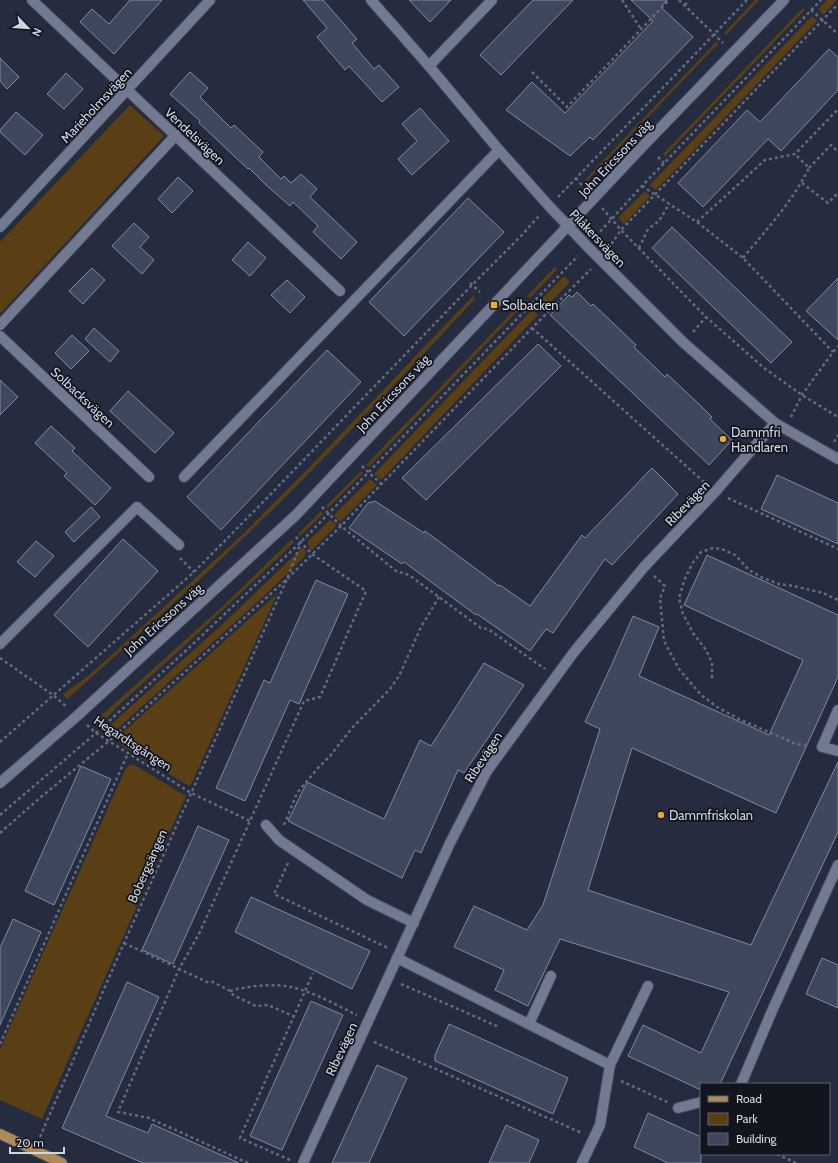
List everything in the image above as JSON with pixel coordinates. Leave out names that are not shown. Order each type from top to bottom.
[{"type":"main road","points":[[0,1134],[62,1163]]},
{"type":"street","name":"Vendelsvägen","points":[[32,0],[340,291]]},
{"type":"street","name":"Marieholmsvägen","points":[[0,227],[210,0]]},
{"type":"street","name":"Pilåkersvägen","points":[[371,0],[429,66],[499,150],[549,206],[684,343],[775,423],[838,459]]},
{"type":"street","points":[[429,66],[492,0]]},
{"type":"street","name":"John Ericssons väg","points":[[0,783],[77,716],[296,515],[644,145],[784,0]]},
{"type":"street","points":[[0,325],[176,136]]},
{"type":"street","points":[[184,477],[499,150]]},
{"type":"street","name":"Solbacksvägen","points":[[0,336],[149,477]]},
{"type":"street","name":"Ribevägen","points":[[303,1163],[450,843],[487,771],[574,652],[644,567],[715,492],[775,423]]},
{"type":"street","points":[[0,644],[137,507],[179,545]]},
{"type":"street","points":[[838,710],[822,747],[838,751]]},
{"type":"street","points":[[266,825],[279,840],[367,900],[414,923]]},
{"type":"street","points":[[742,1083],[772,1011],[838,865]]},
{"type":"street","points":[[398,956],[610,1065]]},
{"type":"street","points":[[529,1024],[551,976]]},
{"type":"street","points":[[582,1163],[600,1125],[610,1065],[648,986]]},
{"type":"street","points":[[678,1108],[700,1102]]},
{"type":"path","points":[[622,0],[641,29]]},
{"type":"path","points":[[532,72],[567,107],[669,0]]},
{"type":"path","points":[[679,0],[714,34]]},
{"type":"path","points":[[685,5],[689,0]]},
{"type":"path","points":[[0,742],[194,572],[266,499],[471,284],[521,236],[747,0]]},
{"type":"path","points":[[0,815],[96,733],[301,542],[587,246],[642,186],[821,0]]},
{"type":"path","points":[[0,833],[109,741],[287,579],[341,526],[532,328],[601,259],[621,230],[838,4]]},
{"type":"path","points":[[811,10],[838,34]]},
{"type":"path","points":[[697,222],[765,160],[794,154],[838,109]]},
{"type":"path","points":[[743,258],[791,200],[802,183],[809,168],[831,145],[838,152]]},
{"type":"path","points":[[794,154],[809,168]]},
{"type":"path","points":[[658,157],[664,163]]},
{"type":"path","points":[[576,178],[621,230],[706,317],[764,368],[802,396],[838,417]]},
{"type":"path","points":[[802,183],[828,203],[838,193]]},
{"type":"path","points":[[642,186],[697,222],[743,258],[833,352]]},
{"type":"path","points":[[639,248],[648,229],[659,221],[669,204]]},
{"type":"path","points":[[471,284],[480,292]]},
{"type":"path","points":[[684,343],[706,317]]},
{"type":"path","points":[[532,328],[715,492],[838,549]]},
{"type":"path","points":[[786,428],[802,396],[838,346]]},
{"type":"path","points":[[369,473],[381,484]]},
{"type":"path","points":[[329,514],[341,526],[396,571],[409,575],[481,628],[488,629],[555,677]]},
{"type":"path","points":[[248,1163],[149,1118],[118,1112],[179,969],[199,934],[304,701],[320,697],[366,591],[312,554],[301,542]]},
{"type":"path","name":"Bobergsängen","points":[[34,1150],[124,943],[287,579],[301,542]]},
{"type":"path","points":[[712,678],[712,663],[706,650],[693,633],[683,614],[680,598],[684,581],[692,564],[701,552],[712,548],[722,549],[735,555],[748,570],[763,578],[779,584],[823,593],[838,600]]},
{"type":"path","points":[[644,567],[665,586],[660,598],[664,641],[679,669],[701,694],[717,707],[739,719],[796,744],[822,747]]},
{"type":"path","points":[[273,833],[282,828],[297,793],[330,756],[352,728],[390,690],[399,676],[421,627],[439,597]]},
{"type":"path","name":"Hegardtsgången","points":[[0,658],[53,695],[96,733],[192,793],[249,821],[266,825]]},
{"type":"path","points":[[0,1044],[128,753]]},
{"type":"path","points":[[294,850],[274,894],[398,956]]},
{"type":"path","points":[[124,943],[207,982],[213,982],[230,991],[233,995],[256,1006],[268,1005],[293,1016]]},
{"type":"path","points":[[296,1163],[240,1138],[313,973]]},
{"type":"path","points":[[230,991],[242,988],[267,986],[290,987],[305,991],[368,1020]]},
{"type":"path","points":[[361,1036],[593,1138]]},
{"type":"path","points":[[779,1155],[796,1163]]},
{"type":"green space","points":[[755,0],[759,0],[726,35],[724,33]]},
{"type":"green space","points":[[827,0],[837,0],[823,15],[818,9]]},
{"type":"green space","points":[[803,8],[805,10],[665,156],[663,154]]},
{"type":"green space","points":[[812,16],[817,21],[656,190],[650,185]]},
{"type":"green space","points":[[716,42],[718,44],[584,184],[582,183]]},
{"type":"green space","points":[[130,105],[164,136],[0,314],[0,242]]},
{"type":"green space","points":[[645,191],[650,196],[624,224],[618,218]]},
{"type":"green space","points":[[555,267],[557,270],[530,298],[527,296]]},
{"type":"green space","points":[[564,276],[570,282],[541,312],[535,306]]},
{"type":"green space","points":[[473,296],[475,299],[425,353],[270,512],[170,607],[67,699],[63,694],[88,676],[242,535],[302,475]]},
{"type":"green space","points":[[522,302],[524,304],[369,467],[366,465]]},
{"type":"green space","points":[[532,310],[538,315],[381,480],[374,474]]},
{"type":"green space","points":[[361,471],[363,473],[328,508],[326,506]]},
{"type":"green space","points":[[370,479],[377,485],[341,521],[337,519],[334,515]]},
{"type":"green space","points":[[321,511],[323,514],[300,536],[298,534]]},
{"type":"green space","points":[[330,520],[335,523],[336,526],[312,550],[310,549],[308,541]]},
{"type":"green space","points":[[292,539],[294,542],[273,563],[119,705],[98,727],[93,723],[223,606]]},
{"type":"green space","points":[[303,547],[306,552],[304,557],[264,596],[115,731],[110,733],[106,729],[226,621]]},
{"type":"green space","points":[[277,594],[192,783],[189,786],[121,744],[118,738],[119,736]]},
{"type":"green space","points":[[133,764],[186,796],[42,1119],[0,1100],[0,1049],[125,770],[128,766]]},
{"type":"building","points":[[130,0],[162,0],[114,54],[80,22],[92,9],[109,24]]},
{"type":"building","points":[[303,0],[323,0],[357,39],[352,43],[374,69],[379,65],[399,87],[382,102],[349,66],[345,70],[317,37],[327,28]]},
{"type":"building","points":[[409,0],[451,0],[430,22]]},
{"type":"building","points":[[533,0],[573,0],[501,75],[480,55]]},
{"type":"building","points":[[631,0],[667,0],[661,7],[693,37],[593,140],[590,137],[570,156],[506,110],[532,82],[565,113],[653,21]]},
{"type":"building","points":[[829,49],[838,57],[838,90],[781,151],[768,139],[703,207],[678,183],[747,110],[760,122]]},
{"type":"building","points":[[0,58],[19,77],[7,89],[0,81]]},
{"type":"building","points":[[190,72],[208,88],[200,97],[231,128],[234,125],[263,152],[259,157],[281,179],[284,176],[291,183],[301,174],[317,189],[310,197],[357,242],[341,259],[313,232],[318,226],[293,202],[290,206],[249,168],[248,169],[199,123],[200,121],[170,94]]},
{"type":"building","points":[[66,73],[83,89],[64,109],[47,94]]},
{"type":"building","points":[[420,108],[449,141],[412,175],[398,159],[417,141],[402,124]]},
{"type":"building","points":[[16,112],[43,135],[25,155],[0,132],[0,130]]},
{"type":"building","points":[[178,177],[193,191],[172,213],[158,199]]},
{"type":"building","points":[[468,198],[504,232],[404,336],[369,302]]},
{"type":"building","points":[[134,223],[149,237],[140,247],[154,260],[142,274],[112,246]]},
{"type":"building","points":[[672,227],[792,342],[771,363],[652,248]]},
{"type":"building","points":[[248,242],[266,258],[250,276],[232,260]]},
{"type":"building","points":[[92,268],[105,280],[83,304],[69,291]]},
{"type":"building","points":[[838,278],[838,340],[806,311]]},
{"type":"building","points":[[287,280],[305,297],[290,313],[271,295]]},
{"type":"building","points":[[577,292],[591,306],[593,304],[636,345],[634,347],[665,377],[667,374],[701,406],[712,417],[710,419],[732,440],[709,465],[550,315],[569,295],[572,297]]},
{"type":"building","points":[[94,328],[119,351],[110,362],[85,339]]},
{"type":"building","points":[[72,335],[89,351],[71,369],[55,353]]},
{"type":"building","points":[[538,344],[561,366],[426,500],[402,478]]},
{"type":"building","points":[[327,350],[361,382],[221,530],[187,497]]},
{"type":"building","points":[[0,380],[18,397],[0,415]]},
{"type":"building","points":[[128,391],[174,433],[155,453],[110,411]]},
{"type":"building","points":[[51,426],[75,448],[72,451],[111,488],[95,505],[64,476],[67,473],[35,443]]},
{"type":"building","points":[[652,468],[678,494],[612,565],[605,559],[553,633],[546,629],[530,651],[477,614],[476,615],[404,562],[402,564],[349,528],[368,503],[375,501],[424,533],[425,531],[499,586],[500,585],[530,606],[582,535],[585,538]]},
{"type":"building","points":[[777,475],[838,503],[838,544],[761,509]]},
{"type":"building","points":[[91,507],[100,517],[74,542],[65,532]]},
{"type":"building","points":[[123,539],[158,571],[88,647],[54,615]]},
{"type":"building","points":[[36,541],[54,556],[35,577],[17,562]]},
{"type":"building","points":[[707,555],[838,615],[838,677],[776,813],[632,748],[588,890],[751,945],[838,762],[838,832],[720,1083],[700,1083],[700,1090],[628,1056],[643,1025],[701,1053],[729,992],[560,939],[528,1006],[495,990],[504,970],[454,947],[474,906],[527,930],[543,905],[600,729],[585,722],[633,616],[659,627],[639,676],[769,735],[803,660],[684,605]]},
{"type":"building","points":[[316,580],[348,594],[299,704],[290,700],[245,801],[216,788],[264,680],[270,683]]},
{"type":"building","points":[[484,663],[524,685],[464,773],[458,770],[421,853],[415,850],[402,878],[288,821],[307,782],[384,819],[420,740],[431,746]]},
{"type":"building","points":[[81,766],[111,779],[54,905],[25,891]]},
{"type":"building","points":[[198,826],[229,840],[173,964],[142,950]]},
{"type":"building","points":[[251,897],[370,951],[352,989],[235,932]]},
{"type":"building","points":[[13,919],[41,932],[0,1025],[0,948]]},
{"type":"building","points":[[822,958],[838,965],[838,1008],[806,994]]},
{"type":"building","points":[[127,982],[159,997],[106,1116],[148,1133],[152,1124],[239,1163],[143,1163],[62,1128]]},
{"type":"building","points":[[311,1001],[343,1015],[282,1150],[250,1136]]},
{"type":"building","points":[[449,1024],[568,1078],[553,1114],[435,1061],[435,1055]]},
{"type":"building","points":[[377,1065],[407,1078],[369,1163],[332,1163]]},
{"type":"building","points":[[648,1113],[700,1137],[701,1163],[668,1163],[634,1147]]},
{"type":"building","points":[[506,1125],[539,1140],[529,1163],[489,1163]]},
{"type":"place","name":"Solbacken","points":[[494,305]]},
{"type":"place","name":"Dammfri Handlaren","points":[[723,439]]},
{"type":"place","name":"Dammfriskolan","points":[[661,815]]}]
